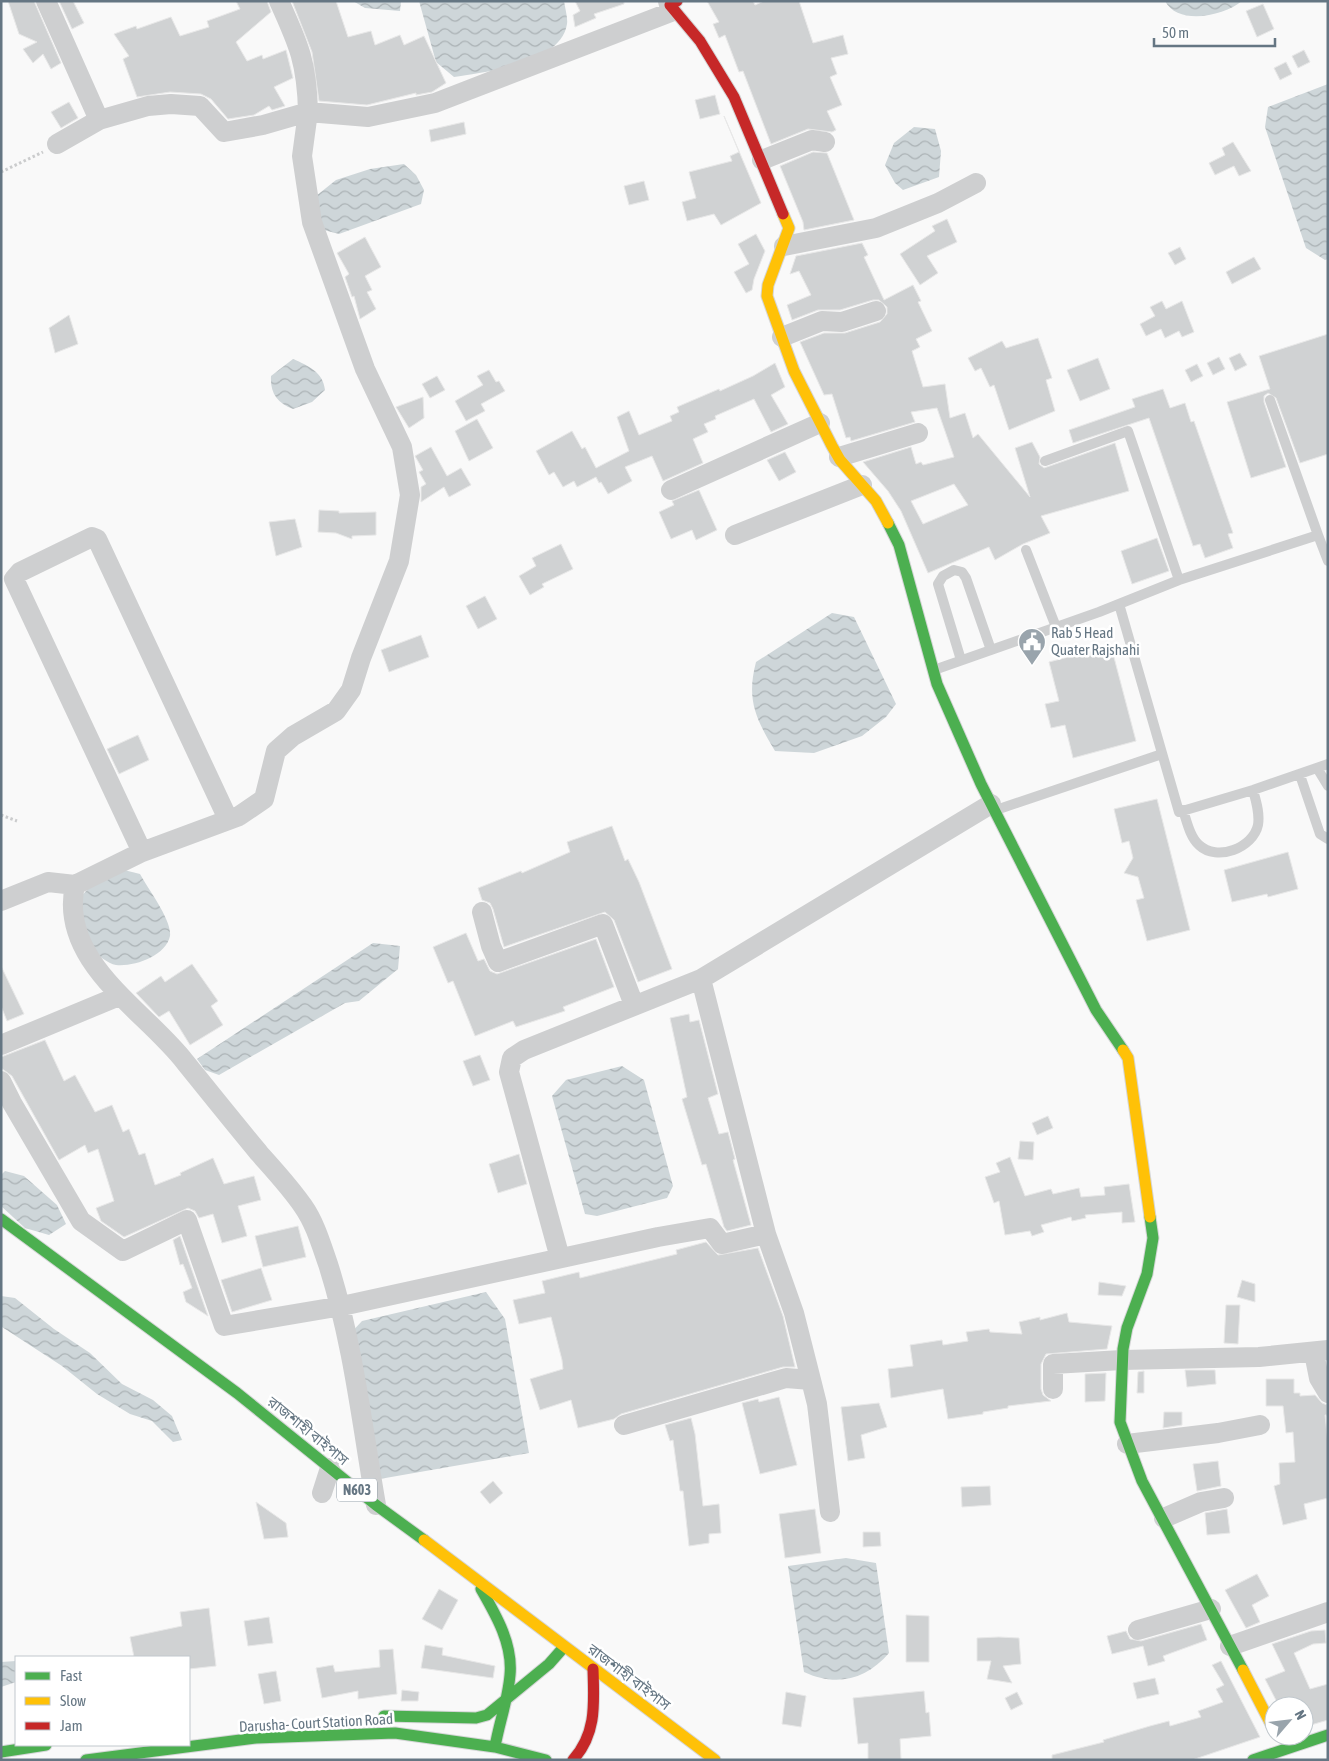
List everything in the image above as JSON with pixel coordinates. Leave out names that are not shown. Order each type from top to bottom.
[{"type":"main road","points":[[672,3],[700,41],[734,97],[790,228],[768,285],[767,296],[794,371],[839,457],[876,501],[899,545],[937,684],[993,807],[1096,1010],[1128,1058],[1153,1238],[1148,1274],[1127,1328],[1122,1360],[1120,1422],[1142,1481],[1164,1518],[1264,1711]]},
{"type":"main road","name":"রাজশাহী বাইপাস","points":[[1,1219],[237,1393],[376,1505],[473,1576],[564,1648],[715,1760]]},
{"type":"main road","points":[[473,1576],[501,1625],[508,1655],[510,1674],[497,1725],[495,1747]]},
{"type":"main road","name":"Darusha- Court Station Road","points":[[370,1717],[476,1718],[487,1715],[549,1664],[564,1648]]},
{"type":"main road","points":[[572,1760],[589,1741],[592,1730],[594,1669]]},
{"type":"main road","name":"Darusha- Court Station Road","points":[[86,1760],[256,1738],[395,1733],[442,1738],[495,1747],[546,1760]]},
{"type":"main road","points":[[1314,1737],[1328,1735]]},
{"type":"main road","points":[[1,1752],[40,1746]]},
{"type":"main road","points":[[1253,1760],[1276,1746]]},
{"type":"street","points":[[46,1],[99,120]]},
{"type":"street","points":[[1,901],[48,882],[75,885],[142,852],[251,809],[264,799],[274,755],[281,745],[336,711],[346,700],[399,561],[410,495],[402,447],[365,369],[312,222],[302,156],[308,112],[305,66],[301,50],[280,1]]},
{"type":"street","points":[[58,144],[99,120],[148,106],[190,104],[200,106],[224,132],[263,125],[308,112],[368,117],[435,103],[671,12],[672,3]]},
{"type":"street","points":[[762,160],[812,140],[825,142]]},
{"type":"street","points":[[784,246],[876,228],[938,203],[976,183]]},
{"type":"street","points":[[782,337],[822,322],[842,322],[876,311]]},
{"type":"street","points":[[671,490],[820,423]]},
{"type":"street","points":[[839,457],[918,433]]},
{"type":"street","points":[[735,535],[862,486]]},
{"type":"street","points":[[142,852],[14,579],[20,572],[92,536],[97,539],[228,819]]},
{"type":"street","points":[[560,1258],[509,1072],[512,1058],[524,1050],[701,979],[993,807]]},
{"type":"street","points":[[75,885],[72,905],[76,926],[91,961],[105,982],[149,1022],[184,1060],[303,1206],[318,1236],[342,1306],[376,1505]]},
{"type":"street","points":[[482,912],[491,946],[498,962],[603,924],[634,1006]]},
{"type":"street","points":[[701,979],[766,1234],[794,1314],[811,1380],[816,1404],[830,1512]]},
{"type":"street","points":[[1,1045],[119,996]]},
{"type":"street","points":[[1,1081],[81,1221],[123,1251],[187,1220],[224,1326],[342,1306],[658,1237],[710,1228],[722,1244],[766,1234]]},
{"type":"street","points":[[1053,1389],[1053,1364],[1122,1360],[1259,1357],[1321,1352],[1319,1378],[1328,1393]]},
{"type":"street","points":[[624,1425],[786,1378],[811,1380]]},
{"type":"street","points":[[1127,1444],[1218,1433],[1260,1425]]},
{"type":"street","points":[[322,1492],[330,1468]]},
{"type":"street","points":[[1164,1518],[1202,1502],[1224,1498]]},
{"type":"street","points":[[1138,1630],[1211,1608]]},
{"type":"street","points":[[1230,1646],[1328,1612]]},
{"type":"lane","points":[[1270,400],[1328,561]]},
{"type":"lane","points":[[1045,461],[1128,432],[1179,580]]},
{"type":"lane","points":[[934,670],[1119,604],[1179,580],[1318,535]]},
{"type":"lane","points":[[1026,550],[1056,627]]},
{"type":"lane","points":[[961,660],[938,584],[944,576],[954,570],[962,572],[966,578],[991,650]]},
{"type":"lane","points":[[1119,604],[1178,812],[1253,790],[1328,764]]},
{"type":"lane","points":[[993,807],[1162,754]]},
{"type":"lane","points":[[1317,768],[1328,786]]},
{"type":"lane","points":[[1300,774],[1320,834],[1328,839]]},
{"type":"lane","points":[[1183,810],[1189,829],[1198,845],[1212,853],[1232,851],[1254,837],[1258,824],[1258,810],[1253,790]]},
{"type":"path","points":[[1,172],[58,144]]},
{"type":"path","points":[[1,815],[17,821]]},
{"type":"water","points":[[353,1],[401,1],[400,11],[365,8]]},
{"type":"water","points":[[419,1],[564,1],[567,24],[562,38],[537,57],[502,69],[454,77],[436,62]]},
{"type":"water","points":[[1165,1],[1242,1],[1224,11],[1202,16],[1190,16],[1180,14],[1171,9]]},
{"type":"water","points":[[1328,84],[1328,259],[1325,260],[1306,248],[1265,127],[1268,107]]},
{"type":"water","points":[[914,127],[935,129],[941,151],[939,177],[903,190],[895,183],[885,165],[894,143]]},
{"type":"water","points":[[404,164],[416,175],[424,190],[421,204],[339,234],[320,229],[316,196],[336,180],[370,169]]},
{"type":"water","points":[[293,359],[314,370],[324,384],[325,390],[312,402],[293,409],[283,404],[276,397],[273,392],[271,376]]},
{"type":"water","points":[[832,613],[854,617],[896,704],[886,717],[862,736],[814,753],[775,751],[758,719],[755,709],[752,687],[756,662]]},
{"type":"water","points":[[120,869],[140,874],[163,913],[170,929],[170,936],[162,949],[148,959],[131,964],[116,965],[103,959],[90,949],[78,900],[94,882]]},
{"type":"water","points":[[373,943],[400,946],[398,969],[359,1001],[345,1003],[219,1075],[205,1070],[197,1059]]},
{"type":"water","points":[[622,1066],[644,1080],[673,1186],[667,1198],[597,1216],[585,1214],[552,1096],[566,1080]]},
{"type":"water","points":[[5,1171],[24,1176],[57,1205],[66,1224],[49,1235],[25,1228],[1,1206],[1,1175]]},
{"type":"water","points":[[486,1292],[505,1319],[529,1453],[374,1480],[348,1336],[362,1321]]},
{"type":"water","points":[[1,1296],[15,1298],[54,1329],[90,1353],[122,1384],[153,1400],[172,1416],[182,1440],[173,1442],[152,1421],[130,1414],[97,1394],[62,1366],[2,1327]]},
{"type":"water","points":[[846,1558],[876,1563],[889,1653],[871,1669],[860,1675],[839,1680],[816,1677],[804,1672],[788,1566]]},
{"type":"water","points":[[15,1661],[15,1682],[1,1687],[1,1662]]},
{"type":"building","points":[[8,1],[34,1],[61,63],[51,69],[43,54],[33,63],[23,49],[37,42],[19,34]]},
{"type":"building","points":[[59,1],[73,1],[84,23],[72,29]]},
{"type":"building","points":[[236,1],[267,1],[271,12],[236,42],[247,61],[262,55],[263,59],[286,50],[293,78],[274,87],[285,106],[272,110],[269,106],[254,115],[228,119],[211,99],[201,94],[170,92],[137,97],[123,59],[129,56],[114,34],[136,26],[137,29],[171,17],[180,36],[209,27],[207,21],[240,9]]},
{"type":"building","points":[[292,1],[336,1],[348,37],[371,31],[375,45],[400,35],[404,45],[424,36],[446,83],[432,92],[416,95],[416,93],[367,105],[319,101],[312,52]]},
{"type":"building","points":[[575,1],[624,1],[624,4],[594,14],[596,18],[575,27],[573,15],[580,11]]},
{"type":"building","points":[[707,1],[753,1],[755,5],[764,1],[799,1],[813,43],[843,35],[848,54],[831,58],[837,74],[830,77],[842,105],[827,111],[836,130],[832,132],[808,129],[771,144],[743,71],[739,72],[725,35],[719,38],[713,24],[719,22]]},
{"type":"building","points":[[1263,4],[1274,29],[1257,37],[1246,11]]},
{"type":"building","points":[[1304,50],[1310,62],[1298,68],[1292,56]]},
{"type":"building","points":[[1286,62],[1292,74],[1280,80],[1274,68]]},
{"type":"building","points":[[715,95],[720,114],[700,119],[695,100]]},
{"type":"building","points":[[69,102],[78,118],[61,128],[51,112]]},
{"type":"building","points":[[724,116],[761,203],[721,225],[714,214],[687,221],[682,202],[696,198],[689,172],[732,161],[730,156],[739,152]]},
{"type":"building","points":[[464,122],[466,134],[431,142],[429,130]]},
{"type":"building","points":[[1233,142],[1251,171],[1239,176],[1234,166],[1215,175],[1209,163],[1225,155],[1222,148]]},
{"type":"building","points":[[813,152],[827,153],[854,220],[804,230],[803,222],[780,166]]},
{"type":"building","points":[[644,181],[649,200],[629,205],[624,186]]},
{"type":"building","points":[[947,219],[957,242],[927,256],[938,273],[920,285],[900,254],[935,231],[932,226]]},
{"type":"building","points":[[756,234],[765,251],[754,279],[752,290],[746,293],[734,272],[749,264],[738,244]]},
{"type":"building","points":[[365,237],[381,267],[365,276],[372,290],[367,292],[376,309],[360,319],[354,296],[352,297],[345,277],[349,274],[337,253]]},
{"type":"building","points":[[862,243],[868,255],[864,257],[884,300],[913,285],[921,301],[918,302],[932,331],[916,339],[920,347],[912,351],[923,387],[945,384],[950,418],[965,413],[973,438],[978,434],[1030,497],[1015,448],[1032,442],[1040,457],[1039,464],[1044,468],[1115,443],[1129,491],[1041,516],[1050,533],[1023,544],[995,560],[989,547],[928,573],[901,511],[888,491],[863,462],[911,447],[916,464],[921,462],[923,465],[954,457],[937,408],[911,412],[915,422],[851,441],[850,437],[846,438],[832,394],[824,395],[800,342],[824,333],[845,333],[880,322],[887,314],[887,307],[879,300],[873,300],[840,310],[818,310],[792,320],[787,305],[811,295],[799,271],[790,274],[796,256]],"holes":[[[954,484],[968,505],[923,524],[911,501]]]},
{"type":"building","points":[[1180,247],[1186,259],[1175,265],[1168,253]]},
{"type":"building","points":[[1254,257],[1261,269],[1232,284],[1226,272]]},
{"type":"building","points":[[1162,301],[1166,309],[1182,301],[1194,332],[1182,337],[1179,331],[1165,338],[1161,329],[1146,336],[1140,324],[1155,316],[1150,307]]},
{"type":"building","points":[[69,315],[78,344],[55,353],[49,328]]},
{"type":"building","points":[[1328,334],[1328,454],[1300,463],[1276,398],[1268,393],[1264,396],[1264,402],[1286,467],[1251,478],[1227,402],[1270,389],[1259,356]]},
{"type":"building","points":[[1038,338],[1052,378],[1046,380],[1055,411],[1009,430],[994,385],[990,387],[981,368],[975,371],[968,358],[1002,341],[1006,348]]},
{"type":"building","points":[[1240,353],[1247,365],[1235,371],[1229,358]]},
{"type":"building","points":[[1219,357],[1225,369],[1213,375],[1207,363]]},
{"type":"building","points":[[1098,358],[1110,389],[1080,401],[1067,370]]},
{"type":"building","points":[[775,363],[785,387],[771,395],[788,424],[771,432],[754,399],[715,416],[716,419],[704,424],[708,432],[693,439],[703,463],[663,481],[652,456],[625,467],[632,481],[608,494],[596,477],[577,487],[574,481],[563,487],[554,472],[549,475],[536,451],[572,431],[582,449],[585,447],[596,468],[629,451],[617,417],[629,411],[639,435],[672,421],[670,416],[679,412],[677,407],[719,389],[720,391],[753,376]]},
{"type":"building","points":[[1197,364],[1203,376],[1191,382],[1185,370]]},
{"type":"building","points":[[489,370],[496,382],[499,381],[505,391],[481,404],[485,411],[466,421],[455,401],[483,385],[477,376]]},
{"type":"building","points":[[437,376],[445,390],[430,398],[422,384]]},
{"type":"building","points":[[1163,389],[1170,408],[1185,403],[1191,422],[1194,421],[1233,533],[1228,534],[1233,548],[1205,558],[1200,544],[1193,546],[1149,418],[1073,443],[1069,430],[1135,407],[1132,399]]},
{"type":"building","points":[[423,397],[424,418],[409,428],[396,407]]},
{"type":"building","points":[[477,419],[493,448],[469,461],[455,431]]},
{"type":"building","points":[[431,447],[447,476],[461,468],[471,485],[449,497],[444,487],[421,502],[421,487],[426,484],[419,472],[423,470],[415,456]]},
{"type":"building","points":[[785,452],[796,472],[779,481],[767,460]]},
{"type":"building","points":[[699,490],[717,530],[696,540],[692,530],[671,539],[659,512],[674,505],[672,501]]},
{"type":"building","points":[[319,510],[339,511],[339,513],[376,512],[376,535],[352,536],[352,539],[336,533],[318,532]]},
{"type":"building","points":[[295,519],[302,547],[276,556],[269,522]]},
{"type":"building","points":[[1157,538],[1169,571],[1132,584],[1121,551]]},
{"type":"building","points":[[561,544],[573,569],[542,584],[544,587],[530,595],[519,576],[536,566],[532,558]]},
{"type":"building","points":[[485,596],[497,619],[478,629],[466,606]]},
{"type":"building","points":[[421,635],[429,657],[389,672],[381,650]]},
{"type":"building","points":[[1111,646],[1136,741],[1073,758],[1065,725],[1051,728],[1045,704],[1059,701],[1049,662]]},
{"type":"building","points":[[138,735],[149,760],[119,774],[107,749]]},
{"type":"building","points":[[1157,799],[1190,930],[1147,941],[1136,900],[1144,898],[1138,877],[1124,873],[1133,858],[1129,841],[1122,843],[1114,809]]},
{"type":"building","points":[[612,826],[625,861],[628,859],[639,882],[672,969],[638,982],[614,920],[605,912],[504,947],[493,909],[490,903],[482,900],[478,888],[521,871],[522,873],[570,852],[567,842]]},
{"type":"building","points":[[1288,852],[1298,889],[1268,897],[1267,894],[1232,902],[1224,870]]},
{"type":"building","points":[[466,933],[478,961],[484,959],[490,971],[497,974],[596,939],[614,987],[563,1007],[565,1011],[516,1027],[513,1021],[475,1036],[453,981],[448,983],[433,947]]},
{"type":"building","points":[[192,964],[218,1001],[211,1006],[223,1025],[190,1045],[169,1011],[159,1017],[136,993],[161,976],[165,982]]},
{"type":"building","points":[[1,966],[24,1014],[7,1021],[1,1006]]},
{"type":"building","points":[[689,1014],[690,1022],[699,1020],[718,1094],[708,1098],[719,1134],[728,1132],[735,1159],[733,1160],[751,1225],[727,1231],[724,1227],[706,1164],[702,1165],[682,1099],[687,1097],[670,1018]]},
{"type":"building","points":[[45,1040],[64,1081],[75,1075],[95,1112],[112,1105],[123,1132],[129,1129],[139,1155],[145,1153],[155,1185],[181,1175],[180,1173],[213,1158],[224,1184],[254,1176],[261,1200],[238,1206],[247,1236],[222,1243],[213,1214],[199,1218],[195,1211],[188,1208],[124,1237],[101,1221],[96,1208],[114,1201],[98,1149],[88,1153],[85,1145],[59,1160],[12,1076],[1,1068],[1,1057]]},
{"type":"building","points":[[480,1055],[490,1080],[473,1086],[463,1061]]},
{"type":"building","points":[[1048,1116],[1053,1128],[1037,1135],[1032,1123]]},
{"type":"building","points":[[1020,1141],[1034,1142],[1033,1160],[1018,1159]]},
{"type":"building","points":[[519,1154],[527,1184],[498,1193],[489,1164]]},
{"type":"building","points":[[1010,1157],[1025,1196],[1051,1189],[1053,1194],[1079,1188],[1081,1197],[1105,1195],[1104,1187],[1129,1184],[1135,1222],[1122,1223],[1122,1212],[1085,1215],[1086,1218],[1072,1221],[1071,1217],[1041,1225],[1044,1232],[1032,1236],[1030,1231],[1005,1235],[999,1201],[994,1203],[985,1177],[1000,1172],[996,1163]]},
{"type":"building","points":[[298,1226],[306,1257],[263,1267],[255,1236]]},
{"type":"building","points":[[180,1236],[208,1316],[186,1302],[183,1292],[192,1288],[183,1264],[180,1265],[173,1240]]},
{"type":"building","points":[[706,1242],[718,1255],[758,1248],[783,1316],[795,1367],[783,1367],[621,1414],[614,1419],[578,1428],[571,1400],[540,1410],[530,1379],[563,1369],[562,1360],[551,1317],[519,1324],[513,1300],[545,1293],[542,1281],[579,1272],[580,1278],[677,1254],[676,1250]]},
{"type":"building","points":[[261,1268],[272,1300],[232,1312],[221,1280]]},
{"type":"building","points":[[1242,1280],[1255,1284],[1255,1302],[1237,1297]]},
{"type":"building","points":[[1099,1282],[1126,1286],[1122,1296],[1098,1295]]},
{"type":"building","points":[[1226,1305],[1240,1305],[1238,1344],[1224,1343]]},
{"type":"building","points":[[1067,1313],[1069,1322],[1112,1326],[1107,1349],[1046,1354],[1041,1364],[1041,1389],[1043,1395],[1051,1401],[1008,1406],[1008,1408],[983,1412],[983,1414],[948,1419],[943,1389],[891,1398],[888,1369],[913,1366],[910,1345],[942,1340],[943,1345],[968,1341],[966,1332],[989,1329],[990,1332],[1022,1334],[1019,1322],[1040,1317],[1040,1320]]},
{"type":"building","points":[[1185,1370],[1215,1370],[1216,1384],[1187,1387]]},
{"type":"building","points":[[1144,1371],[1144,1393],[1137,1393],[1138,1372]]},
{"type":"building","points":[[1106,1373],[1105,1401],[1085,1402],[1085,1374]]},
{"type":"building","points":[[1266,1379],[1294,1379],[1294,1393],[1300,1393],[1300,1396],[1315,1395],[1322,1403],[1327,1405],[1327,1415],[1325,1415],[1328,1444],[1328,1498],[1304,1504],[1307,1519],[1283,1525],[1274,1486],[1280,1484],[1279,1463],[1295,1462],[1293,1432],[1286,1433],[1283,1406],[1266,1406]]},
{"type":"building","points":[[779,1397],[797,1465],[760,1474],[742,1403],[758,1399],[759,1402]]},
{"type":"building","points":[[879,1403],[887,1427],[861,1435],[865,1458],[848,1461],[841,1407]]},
{"type":"building","points":[[1164,1412],[1182,1412],[1182,1425],[1163,1428]]},
{"type":"building","points":[[691,1418],[695,1434],[703,1506],[719,1504],[721,1533],[709,1534],[709,1543],[689,1546],[683,1491],[680,1491],[673,1440],[670,1441],[665,1425]]},
{"type":"building","points":[[1218,1461],[1221,1486],[1197,1491],[1193,1464]]},
{"type":"building","points":[[493,1481],[503,1493],[490,1504],[480,1492]]},
{"type":"building","points":[[990,1486],[991,1505],[962,1507],[961,1487]]},
{"type":"building","points":[[256,1502],[286,1523],[288,1537],[264,1539]]},
{"type":"building","points":[[815,1509],[821,1553],[785,1558],[779,1514]]},
{"type":"building","points":[[1227,1509],[1230,1533],[1207,1535],[1205,1513]]},
{"type":"building","points":[[863,1532],[880,1532],[881,1546],[863,1547]]},
{"type":"building","points":[[1257,1574],[1269,1596],[1252,1605],[1260,1622],[1246,1628],[1225,1590]]},
{"type":"building","points":[[439,1589],[458,1600],[442,1630],[422,1619]]},
{"type":"building","points":[[209,1608],[216,1666],[190,1669],[190,1656],[134,1656],[130,1637],[182,1626],[180,1612]]},
{"type":"building","points":[[906,1615],[929,1616],[929,1662],[906,1662]]},
{"type":"building","points":[[269,1617],[273,1643],[248,1646],[244,1621]]},
{"type":"building","points":[[1201,1624],[1207,1640],[1163,1656],[1165,1661],[1148,1666],[1143,1646],[1112,1654],[1107,1636],[1126,1631],[1130,1639],[1141,1641]]},
{"type":"building","points":[[1325,1630],[1326,1643],[1313,1644],[1294,1653],[1310,1689],[1328,1684],[1328,1720],[1314,1724],[1314,1696],[1274,1696],[1265,1679],[1285,1671],[1272,1644],[1311,1631]]},
{"type":"building","points":[[977,1638],[1019,1638],[1021,1664],[1003,1666],[1012,1683],[987,1679],[991,1661],[977,1661]]},
{"type":"building","points":[[425,1645],[443,1648],[442,1655],[495,1666],[493,1678],[421,1668]]},
{"type":"building","points":[[393,1649],[397,1694],[358,1699],[358,1691],[322,1698],[316,1668],[333,1665],[335,1672],[380,1667],[379,1650]]},
{"type":"building","points":[[1221,1661],[1260,1737],[1192,1760],[1052,1760],[1052,1755],[1104,1742],[1103,1740],[1150,1726],[1169,1721],[1170,1726],[1201,1717],[1198,1711],[1223,1702],[1216,1689],[1224,1685],[1212,1665]]},
{"type":"building","points":[[276,1671],[281,1701],[264,1704],[258,1674]]},
{"type":"building","points":[[1155,1678],[1159,1694],[1137,1699],[1133,1683]]},
{"type":"building","points":[[402,1690],[419,1692],[418,1701],[401,1701]]},
{"type":"building","points":[[924,1691],[926,1713],[929,1712],[931,1736],[900,1739],[901,1760],[868,1760],[868,1743],[858,1744],[853,1698]]},
{"type":"building","points":[[786,1692],[806,1696],[801,1727],[782,1724]]},
{"type":"building","points":[[1017,1692],[1023,1704],[1011,1710],[1005,1698]]},
{"type":"traffic: fast","points":[[888,523],[899,545],[937,684],[981,784],[1096,1010],[1123,1050]]},
{"type":"traffic: fast","points":[[1150,1217],[1153,1238],[1147,1274],[1127,1328],[1123,1349],[1120,1422],[1142,1481],[1243,1670]]},
{"type":"traffic: fast","points":[[1,1219],[237,1393],[376,1505],[424,1540]]},
{"type":"traffic: fast","points":[[481,1589],[502,1630],[509,1652],[510,1663],[507,1693],[495,1747]]},
{"type":"traffic: fast","points":[[384,1716],[476,1718],[487,1715],[549,1664],[564,1647]]},
{"type":"traffic: fast","points":[[86,1760],[256,1738],[395,1733],[495,1747],[546,1760]]},
{"type":"traffic: fast","points":[[1253,1760],[1328,1735]]},
{"type":"traffic: fast","points":[[1,1752],[40,1746]]},
{"type":"traffic: slow","points":[[783,214],[789,228],[768,285],[767,296],[794,371],[832,446],[840,460],[876,501],[888,523]]},
{"type":"traffic: slow","points":[[1123,1050],[1128,1058],[1150,1217]]},
{"type":"traffic: slow","points":[[424,1540],[715,1760]]},
{"type":"traffic: slow","points":[[1243,1670],[1264,1711]]},
{"type":"traffic: jam","points":[[677,1],[670,5],[700,41],[734,97],[783,214]]},
{"type":"traffic: jam","points":[[573,1760],[581,1750],[590,1728],[593,1706],[593,1669]]},
{"type":"place","name":"Rab 5 Head Quater Rajshahi","points":[[1032,666]]}]
